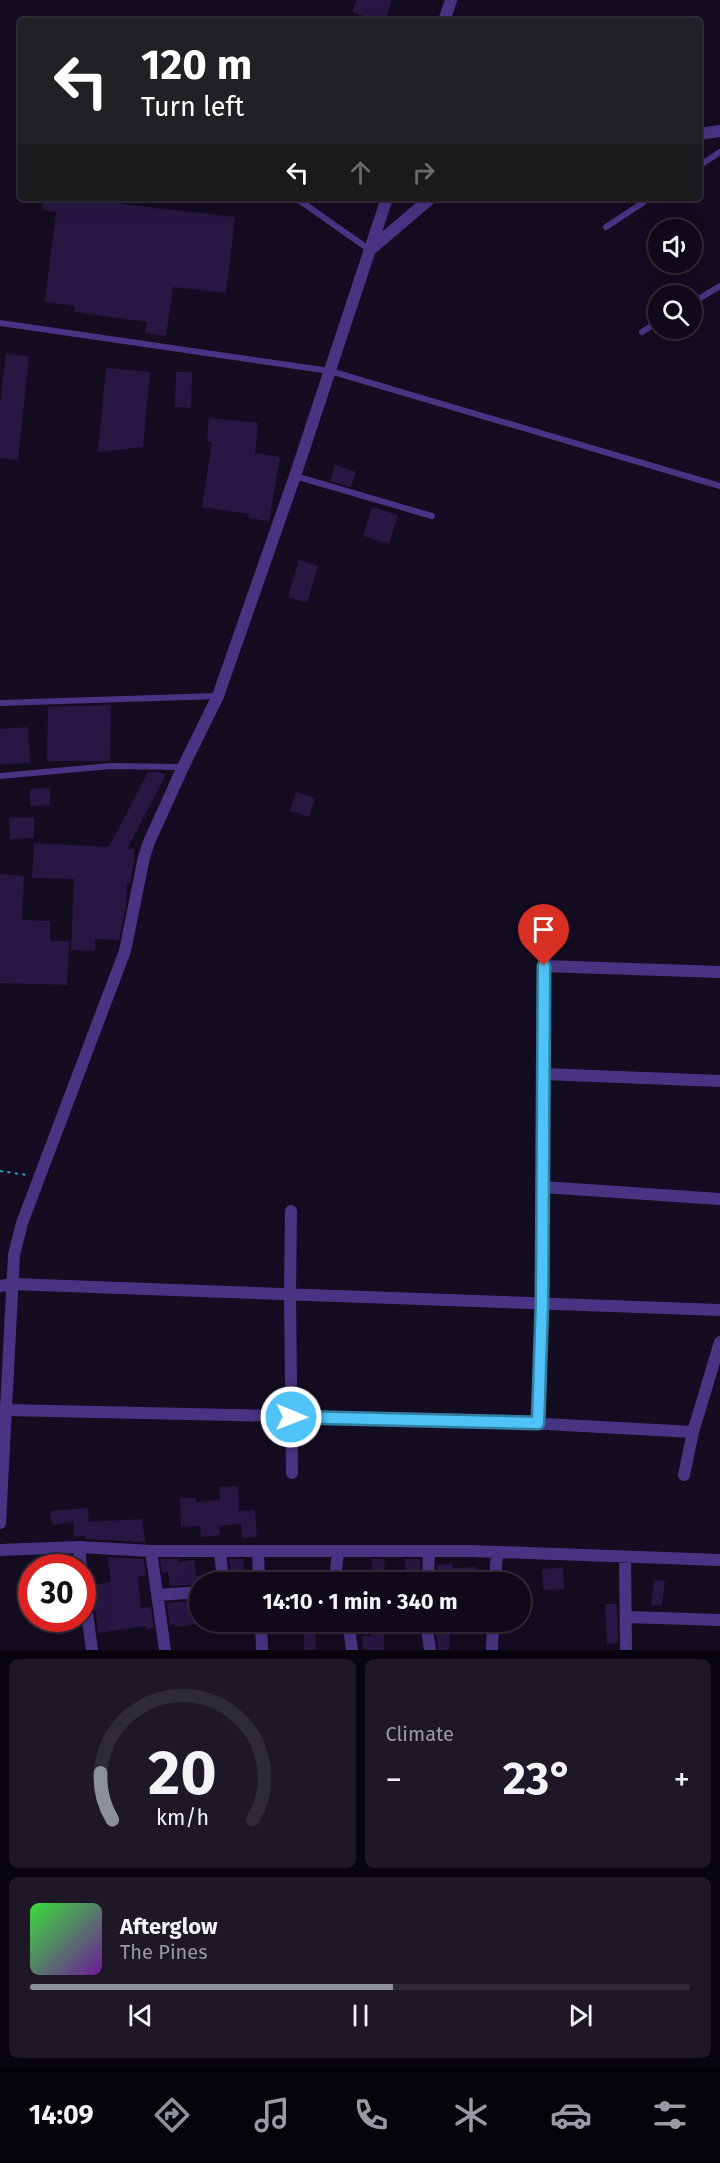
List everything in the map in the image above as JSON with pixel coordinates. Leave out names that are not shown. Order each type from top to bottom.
[{"type":"street","points":[[445,18],[451,0]]},
{"type":"street","points":[[702,134],[720,131]]},
{"type":"street","points":[[0,1523],[6,1410],[6,1285],[22,1223],[125,951],[144,857],[156,824],[218,696],[295,476],[386,201]]},
{"type":"street","points":[[370,250],[427,201]]},
{"type":"street","points":[[538,1423],[542,1304],[545,927]]},
{"type":"street","points":[[544,966],[720,972]]},
{"type":"street","points":[[544,1074],[720,1081]]},
{"type":"street","points":[[543,1187],[720,1198]]},
{"type":"street","points":[[291,1211],[292,1473]]},
{"type":"street","points":[[6,1285],[720,1310]]},
{"type":"street","points":[[684,1475],[693,1432],[720,1342]]},
{"type":"street","points":[[6,1410],[538,1423],[693,1432]]},
{"type":"street","points":[[0,1550],[78,1547],[151,1551],[429,1551],[720,1560]]},
{"type":"street","points":[[78,1547],[79,1554]]},
{"type":"street","points":[[151,1551],[165,1650]]},
{"type":"street","points":[[220,1551],[222,1572]]},
{"type":"street","points":[[258,1551],[259,1572]]},
{"type":"street","points":[[336,1572],[338,1551]]},
{"type":"street","points":[[428,1572],[429,1551]]},
{"type":"street","points":[[496,1572],[497,1552]]},
{"type":"street","points":[[625,1557],[626,1650]]},
{"type":"street","points":[[158,1595],[189,1593]]},
{"type":"street","points":[[626,1617],[720,1620]]},
{"type":"street","points":[[90,1632],[92,1650]]},
{"type":"street","points":[[261,1632],[262,1650]]},
{"type":"street","points":[[350,1632],[352,1650]]},
{"type":"street","points":[[427,1632],[430,1650]]},
{"type":"street","points":[[492,1650],[493,1632]]},
{"type":"lane","points":[[702,164],[720,152]]},
{"type":"lane","points":[[300,201],[370,250]]},
{"type":"lane","points":[[606,227],[645,201]]},
{"type":"lane","points":[[702,297],[720,286]]},
{"type":"lane","points":[[0,322],[330,371],[720,486]]},
{"type":"lane","points":[[642,332],[648,328]]},
{"type":"lane","points":[[295,476],[432,516]]},
{"type":"lane","points":[[0,703],[218,696]]},
{"type":"lane","points":[[0,776],[111,766],[183,767]]},
{"type":"path","points":[[0,1171],[38,1178]]},
{"type":"building","points":[[357,0],[392,0],[386,18],[369,18],[352,12]]},
{"type":"building","points":[[43,201],[121,201],[121,204],[235,217],[226,293],[173,287],[166,336],[145,333],[147,322],[74,312],[75,306],[45,302],[56,212],[42,210]]},
{"type":"building","points":[[6,354],[29,356],[18,460],[0,458],[0,404]]},
{"type":"building","points":[[106,368],[150,372],[143,447],[98,452]]},
{"type":"building","points":[[176,372],[192,372],[191,408],[175,407]]},
{"type":"building","points":[[209,418],[258,423],[255,453],[280,457],[269,521],[248,518],[249,514],[202,507],[212,442],[207,441]]},
{"type":"building","points":[[335,465],[356,472],[351,487],[330,481]]},
{"type":"building","points":[[372,507],[398,515],[389,544],[363,536]]},
{"type":"building","points":[[299,560],[318,566],[307,603],[288,597]]},
{"type":"building","points":[[111,705],[110,761],[47,761],[48,707]]},
{"type":"building","points":[[28,727],[30,763],[0,764],[0,729]]},
{"type":"building","points":[[148,772],[159,772],[166,775],[127,849],[134,849],[134,863],[130,883],[127,883],[126,905],[119,940],[95,939],[95,951],[71,950],[74,879],[32,878],[34,843],[109,847]]},
{"type":"building","points":[[50,788],[50,805],[30,806],[30,789]]},
{"type":"building","points":[[296,792],[315,798],[309,817],[290,811]]},
{"type":"building","points":[[34,817],[34,838],[10,839],[9,818]]},
{"type":"building","points":[[0,874],[24,876],[22,920],[50,921],[50,941],[69,941],[67,985],[0,983]]},
{"type":"building","points":[[238,1486],[239,1511],[255,1510],[257,1537],[242,1538],[241,1524],[219,1526],[220,1535],[201,1537],[200,1526],[181,1527],[180,1498],[196,1498],[196,1502],[220,1500],[219,1487]]},
{"type":"building","points":[[88,1508],[89,1522],[142,1519],[145,1542],[74,1537],[73,1522],[52,1525],[50,1511]]},
{"type":"building","points":[[108,1557],[144,1559],[146,1575],[138,1577],[141,1608],[151,1607],[154,1628],[146,1629],[146,1626],[98,1633],[96,1584],[111,1582]]},
{"type":"building","points":[[160,1559],[178,1559],[178,1562],[194,1560],[196,1572],[189,1572],[189,1585],[170,1586],[168,1572],[162,1573]]},
{"type":"building","points":[[229,1559],[243,1559],[244,1572],[231,1572]]},
{"type":"building","points":[[372,1559],[384,1559],[385,1572],[373,1572]]},
{"type":"building","points":[[405,1559],[420,1559],[420,1572],[400,1572],[406,1570]]},
{"type":"building","points":[[452,1564],[453,1568],[477,1567],[477,1572],[437,1572],[437,1565]]},
{"type":"building","points":[[563,1568],[564,1589],[543,1590],[542,1569]]},
{"type":"building","points":[[654,1580],[665,1581],[662,1605],[651,1605]]},
{"type":"building","points":[[189,1601],[189,1625],[170,1626],[167,1603]]},
{"type":"building","points":[[605,1604],[617,1604],[618,1643],[607,1644]]},
{"type":"building","points":[[371,1632],[384,1632],[384,1650],[363,1650],[362,1636],[371,1636]]},
{"type":"building","points":[[436,1632],[450,1632],[449,1650],[438,1650]]},
{"type":"building","points":[[304,1633],[315,1633],[316,1650],[304,1650]]},
{"type":"route","points":[[291,1417],[538,1423],[542,1304],[544,966]]}]
